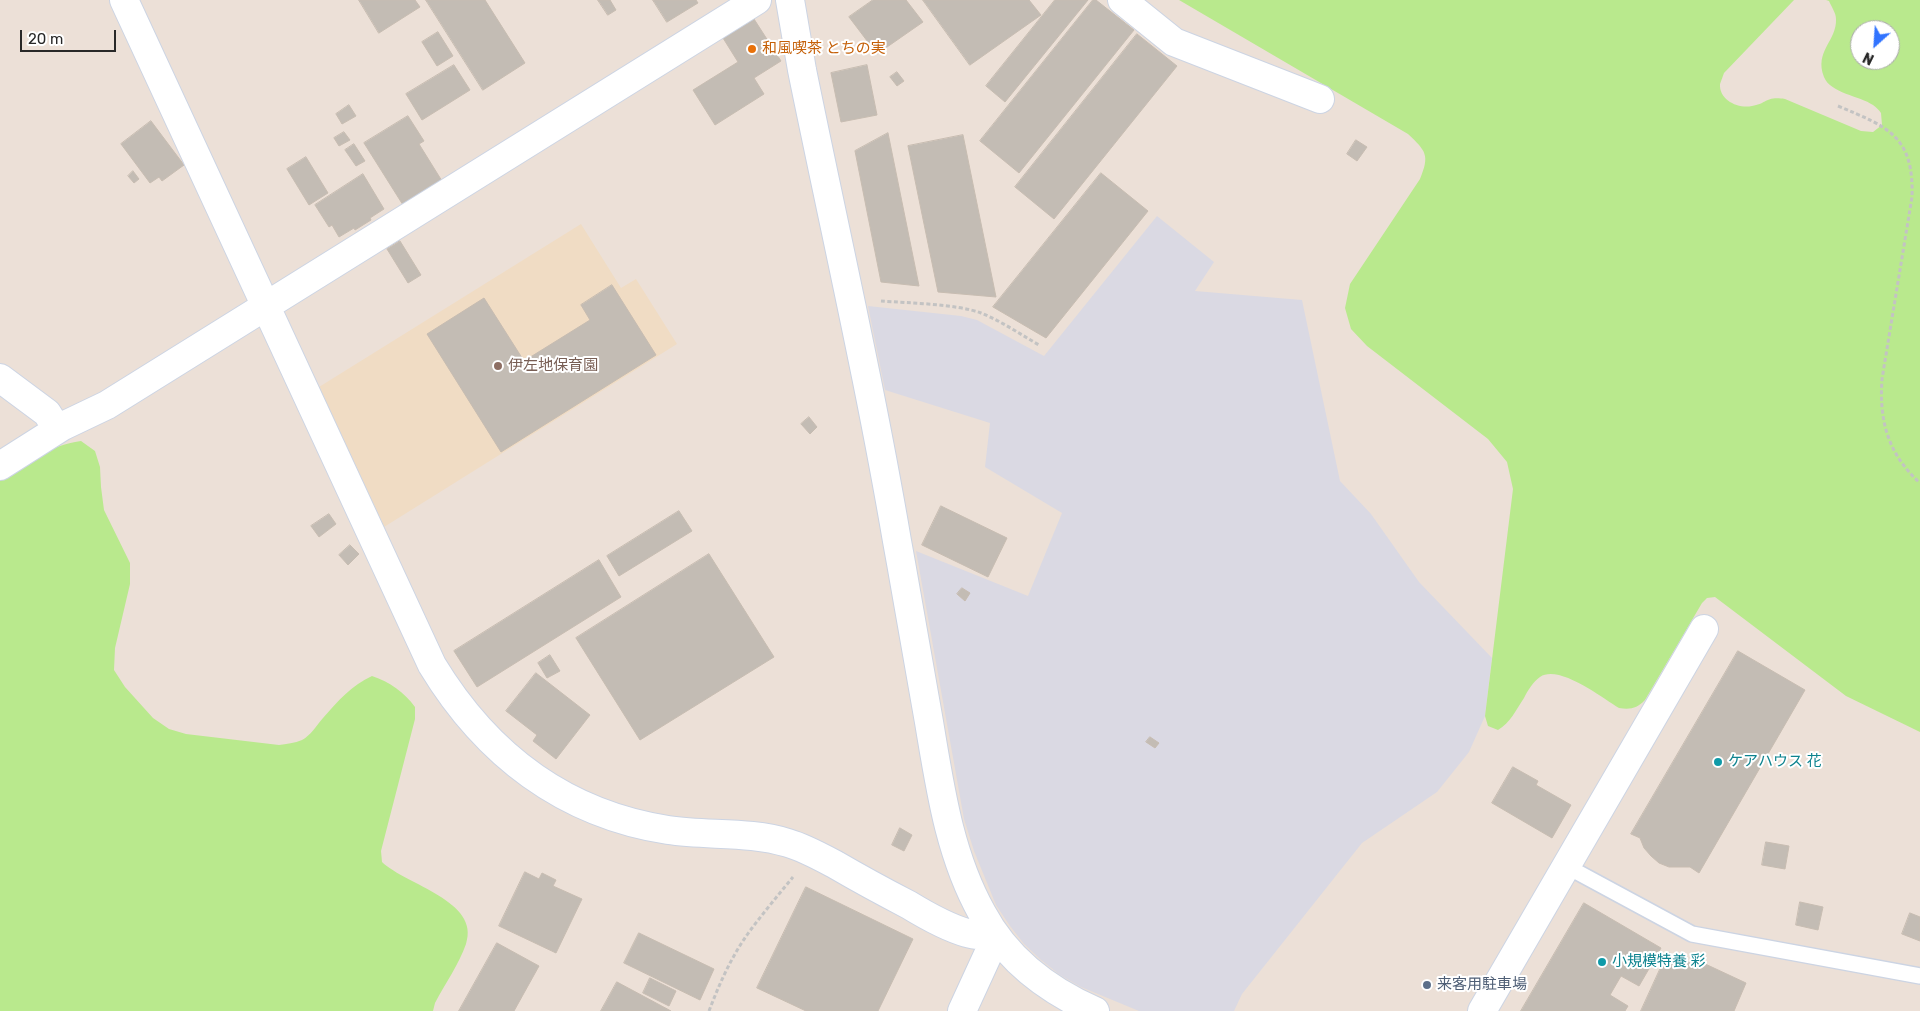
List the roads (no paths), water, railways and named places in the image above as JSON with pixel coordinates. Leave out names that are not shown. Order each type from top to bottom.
[{"type":"street","points":[[124,0],[432,665],[450,694],[470,720],[518,766],[545,785],[574,801],[605,814],[637,824],[669,830],[759,837],[788,843],[806,850],[940,923],[968,933],[996,937]]},
{"type":"street","points":[[0,466],[57,429],[107,405],[758,0]]},
{"type":"street","points":[[790,0],[891,504],[948,823],[970,889],[996,937],[1030,973],[1051,989],[1095,1011]]},
{"type":"street","points":[[1122,0],[1174,42],[1188,49],[1320,99]]},
{"type":"street","points":[[0,378],[47,413],[57,429]]},
{"type":"street","points":[[1482,1011],[1704,628]]},
{"type":"street","points":[[962,1011],[996,937]]},
{"type":"lane","points":[[1566,866],[1692,934],[1920,976]]},
{"type":"place","name":"和風喫茶 とちの実","points":[[752,49]]},
{"type":"place","name":"伊左地保育園","points":[[498,366]]},
{"type":"place","name":"ケアハウス 花","points":[[1718,762]]},
{"type":"place","name":"小規模特養 彩","points":[[1602,962]]},
{"type":"place","name":"来客用駐車場","points":[[1427,985]]}]
